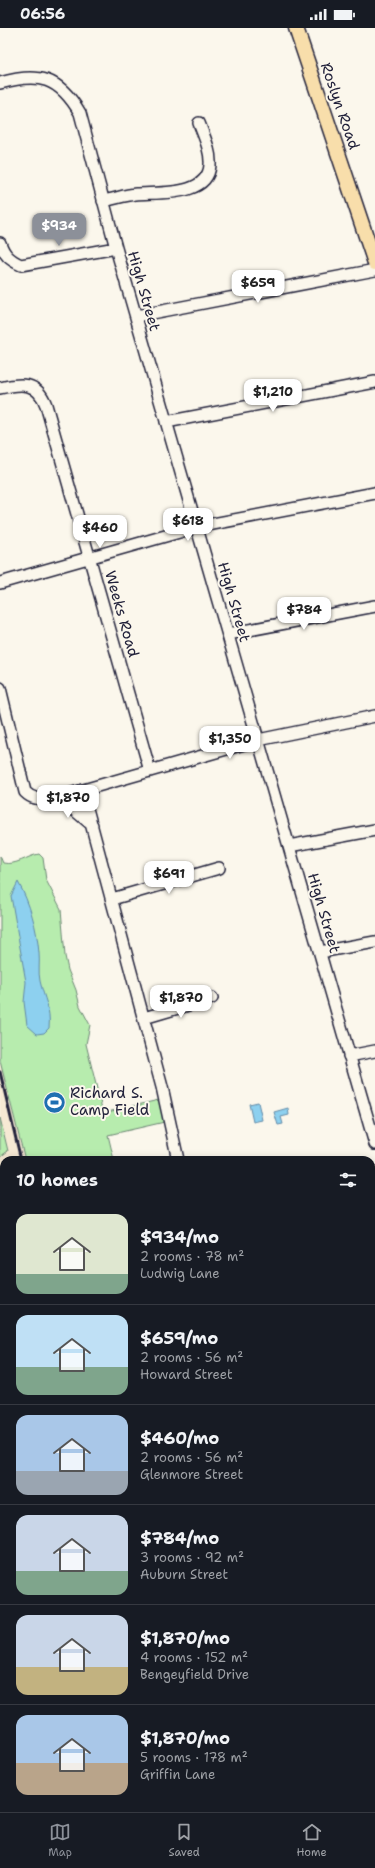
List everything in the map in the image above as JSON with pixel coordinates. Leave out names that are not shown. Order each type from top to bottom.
[{"type":"main road","name":"Roslyn Road","points":[[296,28],[375,263]]},
{"type":"street","name":"High Street","points":[[0,83],[24,77],[42,79],[63,89],[70,96],[80,113],[116,248],[375,1144]]},
{"type":"street","points":[[103,201],[134,194],[180,192],[198,185],[208,172],[210,166],[207,146],[199,123]]},
{"type":"street","points":[[0,243],[10,260],[21,265],[116,248]]},
{"type":"street","points":[[136,316],[375,270]]},
{"type":"street","points":[[166,422],[375,382]]},
{"type":"street","name":"Weeks Road","points":[[0,388],[15,385],[27,385],[38,391],[44,398],[150,770]]},
{"type":"street","points":[[0,583],[197,527],[375,493]]},
{"type":"street","points":[[228,634],[375,606]]},
{"type":"street","points":[[0,688],[24,792],[30,798],[52,799],[258,740],[375,716]]},
{"type":"street","points":[[82,790],[162,1087],[177,1156]]},
{"type":"street","points":[[52,799],[73,809],[92,825]]},
{"type":"street","points":[[289,846],[375,830]]},
{"type":"street","points":[[112,899],[219,868]]},
{"type":"street","points":[[320,952],[375,942]]},
{"type":"street","points":[[144,1018],[212,998]]},
{"type":"street","points":[[349,1056],[375,1051]]},
{"type":"shaded area","points":[[0,1061],[24,1156],[0,1156],[0,1153],[8,1150],[0,1118]]},
{"type":"green space","points":[[39,854],[43,858],[46,880],[61,909],[65,956],[80,1006],[90,1025],[86,1044],[103,1113],[163,1099],[169,1121],[108,1135],[113,1156],[24,1156],[0,1061],[0,856],[3,863],[8,864]]},
{"type":"green space","points":[[0,1118],[8,1151],[0,1156]]},
{"type":"water","points":[[18,882],[29,907],[37,935],[39,978],[49,1015],[49,1028],[44,1033],[37,1034],[27,1025],[24,1002],[26,982],[11,896]]},
{"type":"water","points":[[258,1102],[262,1120],[253,1122],[249,1104]]},
{"type":"water","points":[[288,1108],[289,1115],[281,1117],[283,1124],[278,1125],[274,1112]]},
{"type":"railway","points":[[0,1072],[20,1156]]},
{"type":"place","name":"Richard S. Camp Field","points":[[54,1102]]}]
